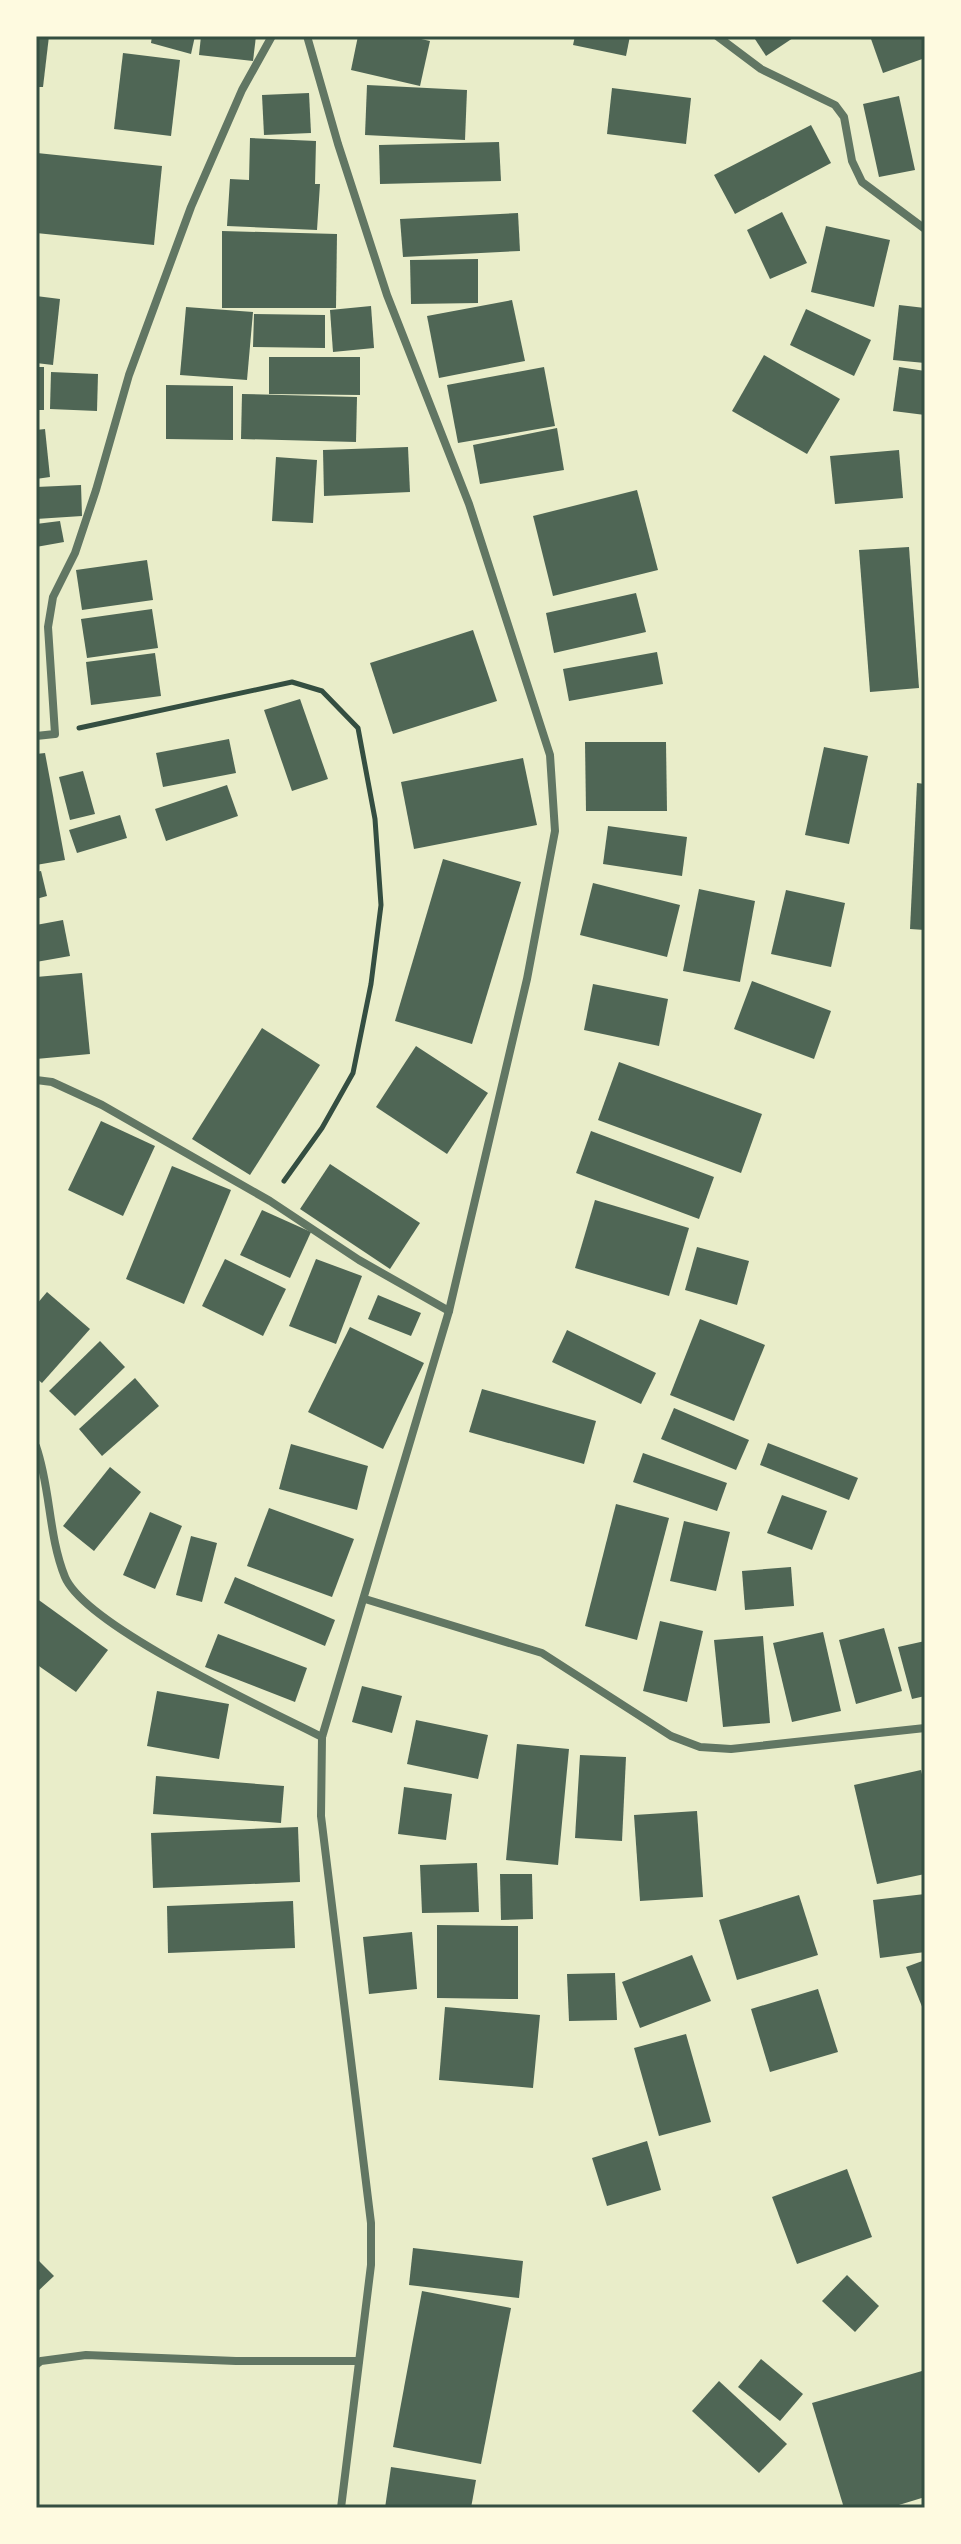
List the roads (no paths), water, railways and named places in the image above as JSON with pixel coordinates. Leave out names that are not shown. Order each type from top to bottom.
[{"type":"street","points":[[36,736],[55,734],[48,627],[53,597],[75,553],[129,375],[191,207],[242,90],[272,36]]},
{"type":"street","points":[[307,36],[387,295],[469,504],[550,755],[555,831],[527,979],[449,1311],[322,1737],[321,1816],[371,2223],[371,2265],[341,2508]]},
{"type":"street","points":[[717,36],[761,69],[835,105],[844,117],[852,161],[862,182],[925,229]]},
{"type":"street","points":[[36,1080],[52,1082],[102,1105],[270,1201],[359,1260],[449,1311]]},
{"type":"street","points":[[36,1446],[44,1469],[52,1536],[66,1581],[97,1614],[177,1663],[322,1737]]},
{"type":"street","points":[[365,1599],[542,1653],[671,1736],[700,1747],[731,1749],[925,1728]]},
{"type":"street","points":[[36,2365],[41,2361],[86,2355],[236,2361],[359,2361]]}]
